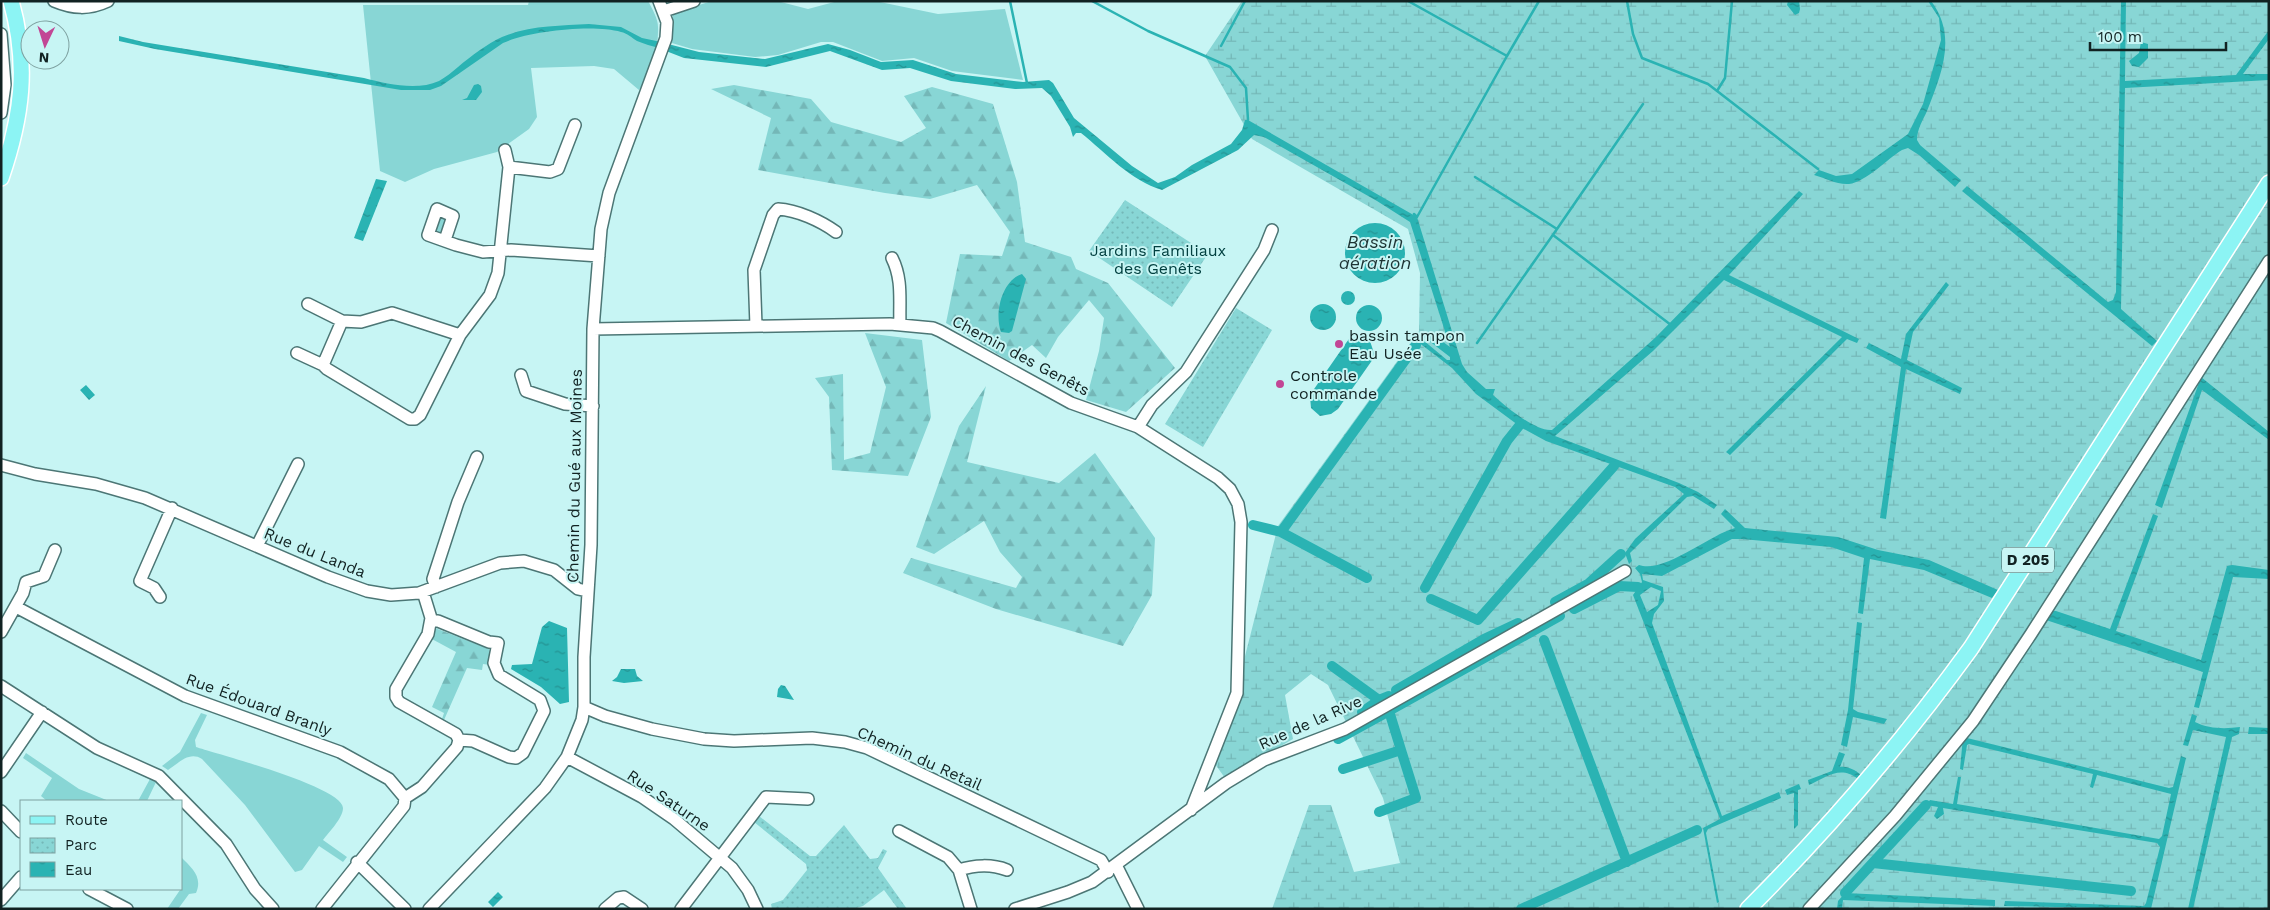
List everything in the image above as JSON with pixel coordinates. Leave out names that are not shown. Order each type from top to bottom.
[{"type":"main road","points":[[1,178],[18,122],[22,88],[22,61],[12,1]]},
{"type":"main road","name":"D 205","points":[[1748,909],[1823,833],[1860,791],[1935,698],[1971,648],[2269,183]]},
{"type":"street","points":[[54,1],[79,8],[94,7],[108,1]]},
{"type":"street","points":[[662,6],[694,1]]},
{"type":"street","name":"Chemin du Gué aux Moines","points":[[429,909],[530,806],[550,783],[567,757],[584,707],[590,545],[593,329],[603,216],[609,193],[666,38],[667,22],[662,6]]},
{"type":"street","points":[[1,34],[5,85],[1,113]]},
{"type":"street","points":[[509,167],[550,172],[558,169],[576,125]]},
{"type":"street","points":[[297,353],[323,365],[402,414],[415,419],[420,415],[460,335],[490,295],[498,274],[509,167],[505,150]]},
{"type":"street","points":[[756,326],[754,270],[773,214],[778,209],[786,210],[827,225],[836,232]]},
{"type":"street","points":[[1138,427],[1152,404],[1186,372],[1264,250],[1272,230]]},
{"type":"street","points":[[445,240],[483,252],[511,250],[599,256]]},
{"type":"street","points":[[892,258],[899,278],[900,325]]},
{"type":"street","points":[[1809,909],[1900,811],[1973,721],[2035,629],[2269,262]]},
{"type":"street","points":[[308,304],[342,322],[361,322],[392,313],[460,335]]},
{"type":"street","points":[[323,365],[342,322]]},
{"type":"street","name":"Chemin des Genêts","points":[[593,329],[900,325],[940,331],[1071,403],[1138,427],[1218,478],[1230,489],[1238,504],[1241,522],[1237,693],[1191,810]]},
{"type":"street","points":[[521,375],[526,391],[560,403],[593,406]]},
{"type":"street","points":[[436,587],[433,579],[458,502],[477,457]]},
{"type":"street","points":[[257,546],[298,464]]},
{"type":"street","name":"Rue du Landa","points":[[1,465],[35,474],[96,484],[172,508],[328,577],[368,591],[391,594],[423,592],[500,563],[524,561],[554,570],[578,589],[587,591]]},
{"type":"street","points":[[160,597],[154,588],[140,581],[172,508]]},
{"type":"street","points":[[1,632],[23,593],[26,582],[44,576],[55,550]]},
{"type":"street","name":"Rue de la Rive","points":[[1015,909],[1092,882],[1226,783],[1264,760],[1345,729],[1625,571]]},
{"type":"street","points":[[322,909],[404,806],[404,798],[422,787],[457,747],[459,740],[456,734],[399,702],[396,697],[396,689],[428,634],[430,620],[423,592]]},
{"type":"street","name":"Rue Édouard Branly","points":[[16,607],[185,696],[340,752],[389,779],[404,798]]},
{"type":"street","points":[[430,620],[438,621],[498,643],[494,663],[499,675],[540,700],[544,706],[544,711],[523,753],[516,758],[509,757],[473,741],[459,740]]},
{"type":"street","points":[[1,686],[97,748],[151,771],[165,781],[226,844],[255,889],[273,909]]},
{"type":"street","name":"Chemin du Retail","points":[[584,707],[606,716],[652,729],[704,739],[734,741],[812,738],[845,742],[867,748],[1101,860],[1112,868],[1138,909]]},
{"type":"street","points":[[1,772],[42,712]]},
{"type":"street","name":"Rue Saturne","points":[[567,757],[642,797],[674,819],[738,875],[757,909]]},
{"type":"street","points":[[681,909],[766,797],[808,799]]},
{"type":"street","points":[[1,811],[20,831]]},
{"type":"street","points":[[899,831],[948,857],[959,870],[971,909]]},
{"type":"street","points":[[358,862],[405,909]]},
{"type":"street","points":[[959,870],[969,866],[998,866],[1007,870]]},
{"type":"street","points":[[1,900],[20,878]]},
{"type":"street","points":[[91,890],[127,909]]},
{"type":"street","points":[[605,909],[618,898],[624,898],[642,909]]},
{"type":"green space","points":[[529,1],[648,1],[658,24],[658,35],[656,52],[651,68],[639,90],[614,69],[594,66],[531,68],[537,117],[529,129],[497,152],[434,169],[405,182],[380,171],[363,5],[528,5]]},
{"type":"green space","points":[[712,1],[777,1],[808,9],[838,1],[875,1],[938,14],[1005,9],[1023,80],[952,71],[914,58],[882,61],[833,42],[821,42],[778,55],[755,57],[692,49],[672,43],[673,13]]},
{"type":"green space","points":[[1242,1],[2269,1],[2269,909],[1272,909],[1309,805],[1331,805],[1354,872],[1400,863],[1383,798],[1328,685],[1311,674],[1285,695],[1293,739],[1225,778],[1215,764],[1244,685],[1243,664],[1278,526],[1419,331],[1420,273],[1408,229],[1252,139],[1205,56]]},
{"type":"green space","points":[[734,85],[811,99],[831,122],[901,142],[926,128],[904,96],[932,87],[993,104],[1017,182],[1025,242],[1071,257],[1076,269],[1108,283],[1175,368],[1126,412],[1086,400],[1099,351],[1104,318],[1089,300],[1058,337],[1046,358],[1032,345],[1009,361],[946,323],[960,254],[1002,256],[1010,232],[977,185],[930,199],[885,193],[758,170],[771,118],[711,89]]},
{"type":"green space","name":"Jardins Familiaux des Genêts","points":[[1125,200],[1208,254],[1172,307],[1089,251]]},
{"type":"green space","points":[[437,215],[447,216],[443,235],[433,233]]},
{"type":"green space","name":"Jardins Familiaux des Genêts","points":[[1236,308],[1272,330],[1203,447],[1165,424]]},
{"type":"green space","points":[[865,333],[922,340],[931,417],[908,476],[832,470],[829,397],[815,378],[843,374],[844,460],[870,453],[886,387]]},
{"type":"green space","points":[[986,386],[967,462],[1059,483],[1095,453],[1155,538],[1152,595],[1123,646],[996,609],[903,573],[911,558],[1016,588],[1022,577],[1000,552],[984,521],[934,554],[916,547],[959,426]]},
{"type":"green space","points":[[435,628],[489,649],[491,655],[490,665],[483,664],[482,670],[467,668],[444,720],[442,719],[444,713],[432,707],[456,652],[430,638]]},
{"type":"green space","points":[[201,713],[207,715],[195,740],[196,747],[302,781],[338,800],[343,808],[342,812],[323,840],[347,857],[343,862],[319,846],[302,870],[295,872],[245,805],[202,759],[193,756],[188,757],[168,770],[162,766],[180,752]]},
{"type":"green space","points":[[26,753],[79,789],[106,800],[46,800],[41,796],[52,778],[23,758]]},
{"type":"green space","points":[[150,779],[156,782],[147,800],[139,800]]},
{"type":"green space","points":[[759,816],[810,856],[816,856],[844,825],[870,859],[878,858],[883,849],[887,851],[878,868],[907,909],[898,909],[884,890],[863,906],[853,909],[772,909],[771,904],[783,900],[807,870],[806,864],[754,822]]},
{"type":"green space","points":[[182,858],[195,873],[198,887],[196,893],[189,894],[178,909],[167,909],[180,890],[182,890]]},
{"type":"water","points":[[1788,1],[1799,1],[1799,13],[1795,15],[1787,5]]},
{"type":"water","points":[[1928,1],[1931,1],[1939,14],[1944,28],[1944,56],[1942,70],[1919,128],[1917,140],[1920,145],[1961,180],[1955,187],[1919,155],[1908,148],[1902,150],[1869,175],[1856,182],[1849,184],[1840,183],[1814,175],[1819,170],[1836,176],[1852,174],[1908,134],[1923,104],[1941,40],[1939,18]]},
{"type":"water","points":[[2121,1],[2126,1],[2125,81],[2236,75],[2269,30],[2269,39],[2243,74],[2269,74],[2269,80],[2125,88],[2121,309],[2157,341],[2152,346],[1962,191],[1967,186],[2108,302],[2113,300],[2116,292]]},
{"type":"water","points":[[589,24],[621,27],[642,38],[661,42],[659,48],[637,41],[627,34],[609,30],[578,29],[544,32],[503,43],[441,86],[430,90],[401,90],[155,49],[119,41],[119,36],[143,42],[392,84],[421,86],[439,81],[485,47],[502,37],[523,30]]},
{"type":"water","points":[[2141,42],[2148,44],[2148,58],[2139,67],[2132,66],[2129,61],[2139,53]]},
{"type":"water","points":[[668,44],[699,52],[765,59],[828,44],[881,62],[913,60],[956,74],[1023,82],[1049,80],[1053,83],[1074,118],[1132,166],[1158,183],[1175,177],[1192,165],[1231,144],[1242,130],[1245,120],[1248,120],[1417,217],[1462,364],[1467,372],[1486,389],[1495,389],[1493,395],[1505,405],[1529,423],[1545,430],[1552,430],[1656,337],[1799,191],[1803,194],[1729,275],[1859,339],[1857,343],[1847,339],[1730,455],[1726,452],[1842,337],[1724,280],[1653,351],[1555,436],[1679,483],[1698,492],[1717,505],[1714,509],[1693,496],[1687,497],[1630,553],[1632,561],[1629,564],[1625,553],[1635,539],[1684,494],[1675,487],[1546,441],[1522,428],[1476,394],[1452,368],[1418,342],[1420,339],[1423,340],[1447,360],[1450,360],[1450,357],[1424,337],[1428,331],[1450,347],[1410,222],[1377,201],[1264,137],[1254,135],[1238,150],[1162,190],[1140,180],[1119,166],[1081,133],[1076,133],[1073,137],[1070,127],[1051,96],[1042,88],[1015,89],[951,81],[910,68],[882,70],[830,51],[766,67],[684,58],[666,51]]},
{"type":"water","points":[[478,84],[481,86],[482,92],[476,100],[462,100],[467,98],[474,85]]},
{"type":"water","points":[[376,179],[387,181],[363,241],[354,238]]},
{"type":"water","name":"Bassin aération","points":[[1369,223],[1381,223],[1392,228],[1400,236],[1405,247],[1403,265],[1392,278],[1381,283],[1369,283],[1358,278],[1350,270],[1345,259],[1345,247],[1350,236],[1358,228]]},
{"type":"water","points":[[1022,274],[1026,279],[1012,331],[1009,333],[1001,332],[999,307],[1001,298],[1009,283],[1015,277]]},
{"type":"water","points":[[1946,282],[1949,285],[1913,332],[1907,360],[1962,388],[1960,394],[1906,369],[1886,519],[1880,518],[1901,367],[1866,348],[1869,343],[1901,359],[1906,334]]},
{"type":"water","points":[[1348,291],[1353,293],[1355,298],[1353,303],[1348,305],[1343,303],[1341,298],[1343,293]]},
{"type":"water","points":[[1323,304],[1332,308],[1336,317],[1332,326],[1323,330],[1314,326],[1310,317],[1314,308]]},
{"type":"water","points":[[1369,305],[1378,309],[1382,318],[1378,327],[1369,331],[1360,327],[1356,318],[1360,309]]},
{"type":"water","points":[[1358,337],[1370,341],[1374,353],[1373,359],[1338,409],[1331,414],[1320,416],[1311,408],[1310,397],[1312,392],[1349,339]]},
{"type":"water","points":[[2201,377],[2269,432],[2269,440],[2202,390],[2162,508],[2155,505]]},
{"type":"water","points":[[86,385],[95,395],[89,400],[80,390]]},
{"type":"water","points":[[1725,509],[1745,528],[1838,537],[1878,550],[1929,560],[1998,590],[1992,598],[1924,570],[1870,559],[1863,614],[1858,613],[1864,558],[1831,547],[1742,539],[1732,539],[1662,576],[1642,574],[1643,580],[1663,587],[1664,601],[1654,614],[1652,623],[1722,816],[1779,792],[1781,798],[1708,829],[1706,833],[1719,902],[1717,903],[1703,828],[1720,819],[1633,595],[1642,582],[1640,574],[1635,568],[1639,565],[1661,564],[1674,559],[1735,528],[1721,514]],"holes":[[[1651,587],[1661,591],[1658,605],[1647,612],[1640,595]]]},
{"type":"water","points":[[2153,514],[2158,516],[2116,631],[2201,660],[2227,566],[2269,570],[2269,579],[2233,577],[2199,708],[2194,707],[2203,672],[2046,620],[2050,611],[2056,611],[2110,629]]},
{"type":"water","points":[[549,621],[567,628],[569,702],[560,704],[541,687],[511,669],[512,665],[532,664],[542,627]]},
{"type":"water","points":[[1857,622],[1862,623],[1853,709],[1887,719],[1884,724],[1853,717],[1847,747],[1841,745],[1848,710]]},
{"type":"water","points":[[621,669],[635,669],[637,676],[643,681],[624,683],[612,681],[617,677]]},
{"type":"water","points":[[781,685],[785,686],[794,700],[777,697],[778,689]]},
{"type":"water","points":[[2192,714],[2197,716],[2195,722],[2206,726],[2240,727],[2239,734],[2232,737],[2193,909],[2188,909],[2226,737],[2193,730],[2188,746],[2183,745]]},
{"type":"water","points":[[2249,727],[2269,728],[2269,734],[2248,734]]},
{"type":"water","points":[[1963,737],[2169,788],[2173,787],[2181,756],[2186,758],[2151,909],[2004,906],[2005,901],[2144,906],[2160,847],[2157,843],[1943,808],[1944,814],[1937,819],[1934,816],[1938,807],[1926,805],[1930,800],[1953,804],[1958,777],[1961,777],[1957,804],[2159,839],[2162,836],[2171,794],[2097,775],[2093,788],[2090,787],[2093,774],[1969,744],[1967,745],[1963,770],[1960,769]]},
{"type":"water","points":[[1839,752],[1845,754],[1840,767],[1849,768],[1861,775],[1858,779],[1845,773],[1839,773],[1809,785],[1808,780],[1832,771]]},
{"type":"water","points":[[1799,784],[1801,789],[1798,790],[1798,825],[1794,829],[1794,793],[1787,795],[1785,790]]},
{"type":"water","points":[[498,892],[503,897],[493,907],[488,902]]},
{"type":"water","points":[[1845,893],[1995,900],[1995,906],[1843,900],[1842,909],[1837,909],[1838,901]]},
{"type":"waterway","points":[[1010,1],[1027,83]]},
{"type":"waterway","points":[[1092,1],[1148,31],[1230,67],[1246,88],[1248,120]]},
{"type":"waterway","points":[[1221,46],[1245,1]]},
{"type":"waterway","points":[[1408,1],[1507,56],[1539,1]]},
{"type":"waterway","points":[[1627,1],[1633,34],[1642,58],[1708,84],[1818,169]]},
{"type":"waterway","points":[[1717,91],[1725,78],[1732,1]]},
{"type":"waterway","points":[[1414,214],[1417,217],[1507,56]]},
{"type":"waterway","points":[[1475,177],[1557,229],[1643,104]]},
{"type":"waterway","points":[[1477,343],[1557,229]]},
{"type":"waterway","points":[[1553,235],[1671,325]]},
{"type":"waterway","points":[[1253,525],[1281,532],[1416,345]]},
{"type":"waterway","points":[[1425,588],[1507,441],[1519,426]]},
{"type":"waterway","points":[[1431,599],[1478,620],[1614,466]]},
{"type":"waterway","points":[[1281,532],[1367,578]]},
{"type":"waterway","points":[[1555,602],[1588,584],[1621,554]]},
{"type":"waterway","points":[[1574,609],[1619,586],[1638,587]]},
{"type":"waterway","points":[[1389,711],[1560,616]]},
{"type":"waterway","points":[[1396,690],[1484,639],[1518,623]]},
{"type":"waterway","points":[[1544,640],[1627,862]]},
{"type":"waterway","points":[[1332,666],[1379,700],[1362,712]]},
{"type":"waterway","points":[[1379,700],[1389,696]]},
{"type":"waterway","points":[[1338,739],[1389,711],[1401,750]]},
{"type":"waterway","points":[[1343,769],[1401,750],[1416,798],[1379,812]]},
{"type":"waterway","points":[[1845,893],[1926,805]]},
{"type":"waterway","points":[[1521,909],[1697,830]]},
{"type":"waterway","points":[[1873,863],[2131,891]]},
{"type":"place","name":"bassin tampon Eau Usée","points":[[1339,344]]},
{"type":"place","name":"Controle commande","points":[[1280,384]]}]
